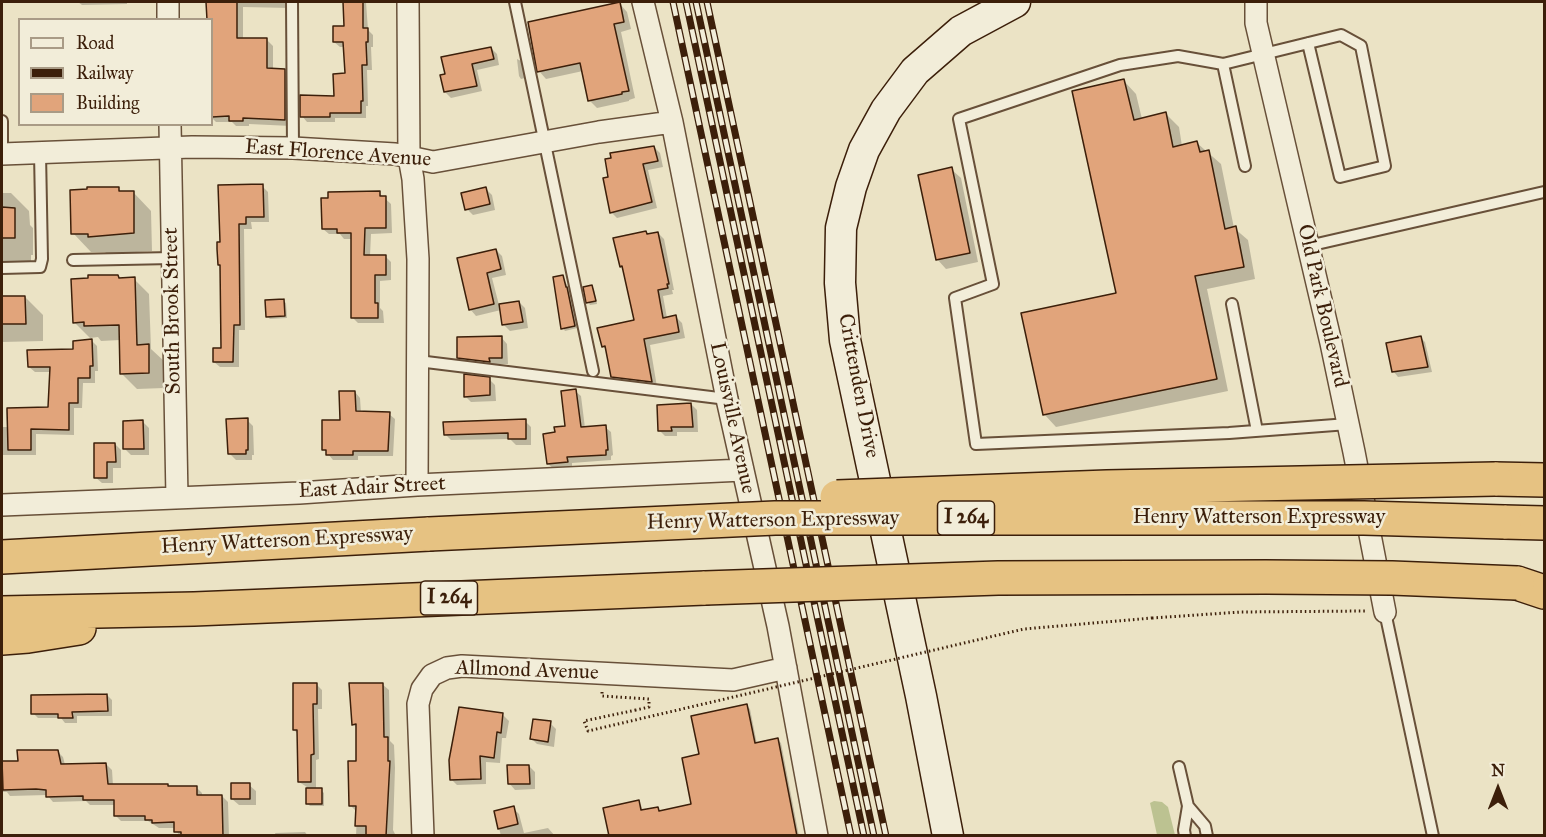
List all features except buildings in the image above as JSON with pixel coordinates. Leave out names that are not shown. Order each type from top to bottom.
[{"type":"highway","points":[[775,518],[809,498],[1107,487],[1545,480]]},
{"type":"highway","name":"Henry Watterson Expressway","points":[[2,557],[338,537],[775,518],[1364,518],[1545,524]]},
{"type":"highway","name":"I 264","points":[[2,613],[194,609],[1010,578],[1392,578],[1535,586]]},
{"type":"highway","points":[[2,638],[28,636],[194,609]]},
{"type":"main road","name":"Crittenden Drive","points":[[948,836],[921,696],[845,340],[840,283],[841,228],[851,187],[864,150],[886,110],[915,71],[962,31],[1015,2]]},
{"type":"street","points":[[168,2],[168,18]]},
{"type":"street","points":[[408,2],[409,157],[413,179],[418,259],[417,485]]},
{"type":"street","name":"Louisville Avenue","points":[[643,2],[672,122],[727,399],[786,668],[817,836]]},
{"type":"street","name":"Old Park Boulevard","points":[[1256,2],[1256,23],[1348,424],[1385,612]]},
{"type":"street","name":"East Florence Avenue","points":[[2,154],[170,147],[293,148],[409,157],[433,162],[672,122]]},
{"type":"street","name":"South Brook Street","points":[[170,126],[177,498]]},
{"type":"street","name":"East Adair Street","points":[[2,505],[743,470]]},
{"type":"street","name":"Allmond Avenue","points":[[423,836],[418,704],[422,689],[432,675],[447,668],[462,666],[733,680],[786,668]]},
{"type":"lane","points":[[292,2],[293,148]]},
{"type":"lane","points":[[515,2],[593,371]]},
{"type":"lane","points":[[1308,43],[1340,177],[1385,166],[1361,46],[1341,35],[1223,63],[1178,56],[1120,65],[958,119],[993,284],[955,298],[976,444],[1257,431],[1348,424]]},
{"type":"lane","points":[[1223,63],[1245,166]]},
{"type":"lane","points":[[2,122],[2,154]]},
{"type":"lane","points":[[2,268],[40,267],[42,259],[40,153]]},
{"type":"lane","points":[[1308,246],[1545,192]]},
{"type":"lane","points":[[73,261],[172,258]]},
{"type":"lane","points":[[1232,304],[1257,431]]},
{"type":"lane","points":[[418,361],[727,399]]},
{"type":"lane","points":[[1385,612],[1433,836]]},
{"type":"lane","points":[[1179,767],[1188,806],[1185,836]]},
{"type":"lane","points":[[1188,806],[1204,826],[1207,836]]},
{"type":"path","points":[[603,674],[602,696],[649,699],[650,707],[584,721],[588,732],[1024,629],[1241,612],[1385,612]]},
{"type":"green space","points":[[1162,802],[1168,807],[1175,835],[1157,835],[1150,803]]},
{"type":"railway","points":[[673,2],[851,836]]},
{"type":"railway","points":[[686,2],[864,836]]},
{"type":"railway","points":[[696,2],[874,836]]},
{"type":"railway","points":[[707,2],[886,836]]}]
